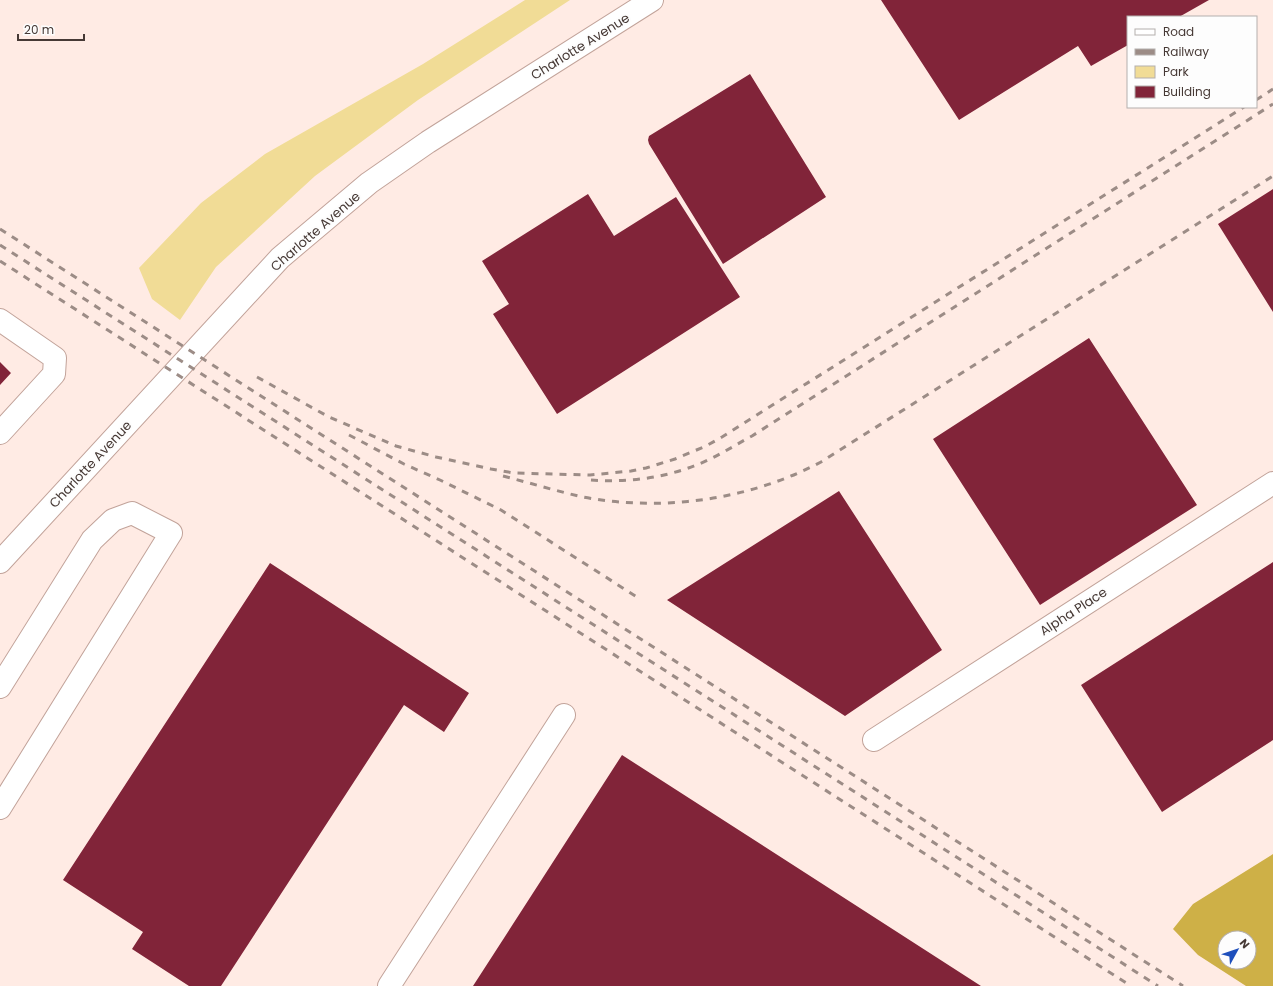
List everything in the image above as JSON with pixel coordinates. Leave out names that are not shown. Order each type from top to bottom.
[{"type":"street","name":"Charlotte Avenue","points":[[0,562],[280,258],[369,183],[428,142],[652,0]]},
{"type":"street","points":[[0,320],[55,358],[54,374],[0,433]]},
{"type":"street","name":"Alpha Place","points":[[874,740],[1273,483]]},
{"type":"street","points":[[0,686],[92,540],[113,520],[132,513],[171,533],[0,808]]},
{"type":"street","points":[[389,986],[564,714]]},
{"type":"green space","points":[[525,0],[570,0],[418,100],[315,176],[216,267],[180,320],[152,299],[139,268],[201,203],[265,154],[423,64]]},
{"type":"shaded area","points":[[1273,854],[1273,986],[1246,986],[1221,970],[1257,970],[1257,930],[1217,930],[1217,967],[1198,955],[1173,929],[1193,904]]},
{"type":"building","points":[[881,0],[1209,0],[1181,16],[1127,16],[1127,46],[1091,66],[1078,46],[959,120]]},
{"type":"building","points":[[750,74],[826,197],[723,264],[649,144],[648,140],[649,136]]},
{"type":"building","points":[[1273,189],[1273,312],[1218,224]]},
{"type":"building","points":[[588,194],[614,236],[676,197],[740,297],[557,414],[493,314],[509,304],[482,261]]},
{"type":"building","points":[[1089,338],[1197,505],[1040,605],[933,439]]},
{"type":"building","points":[[0,362],[11,373],[0,385]]},
{"type":"building","points":[[839,491],[942,650],[845,716],[667,600]]},
{"type":"building","points":[[1273,562],[1273,740],[1162,812],[1081,685]]},
{"type":"building","points":[[270,563],[469,693],[444,732],[404,705],[221,986],[189,986],[132,949],[143,932],[63,880]]},
{"type":"building","points":[[622,755],[981,986],[473,986]]},
{"type":"railway","points":[[1257,99],[1273,89]]},
{"type":"railway","points":[[591,480],[621,481],[666,475],[694,466],[725,451],[752,436],[1273,104]]},
{"type":"railway","points":[[257,377],[329,417],[396,446],[436,457],[514,473],[590,475],[646,468],[675,459],[706,446],[722,437],[1242,108]]},
{"type":"railway","points":[[503,476],[583,497],[644,503],[674,503],[705,499],[735,494],[765,486],[821,462],[1273,176]]},
{"type":"railway","points":[[0,229],[1183,986]]},
{"type":"railway","points":[[0,245],[1158,986]]},
{"type":"railway","points":[[0,261],[1131,986]]},
{"type":"railway","points":[[349,435],[404,464],[501,510],[640,599]]}]
